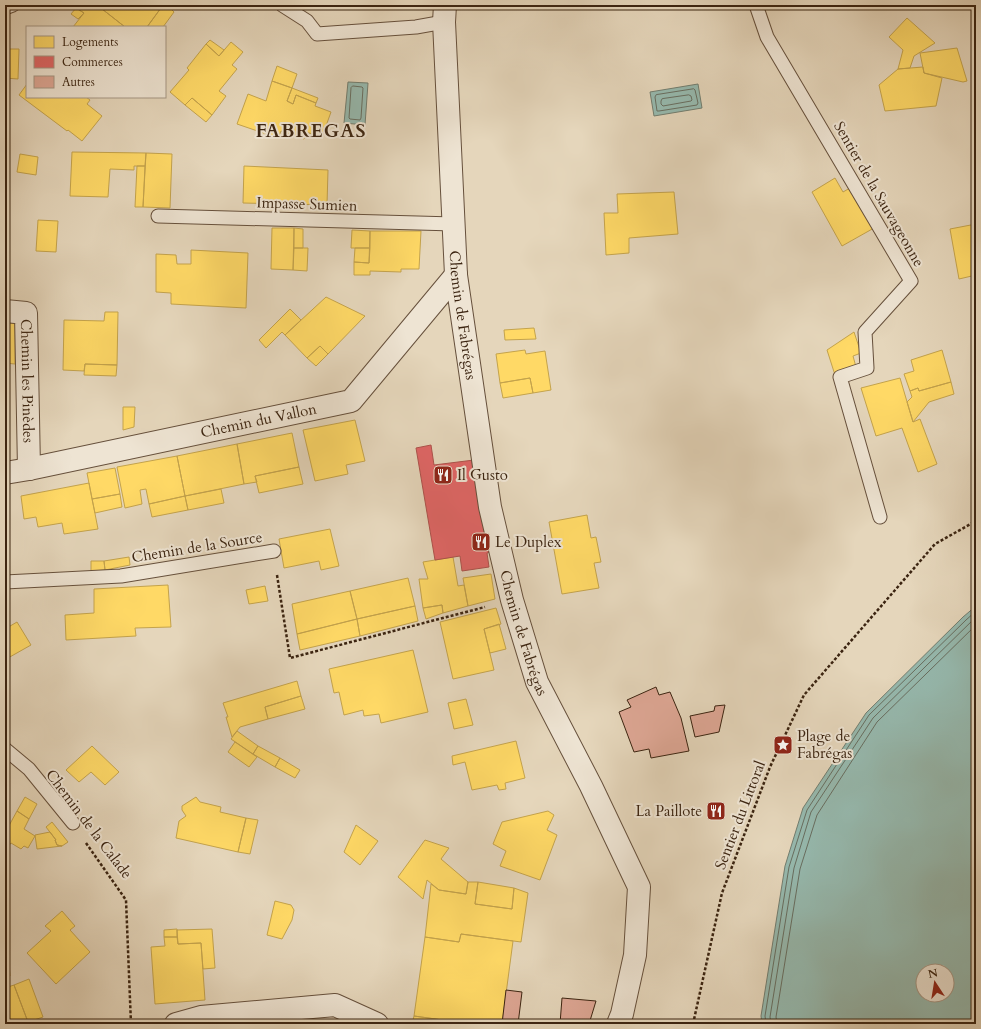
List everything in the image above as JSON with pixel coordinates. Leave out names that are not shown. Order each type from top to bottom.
[{"type":"street","name":"Chemin de Fabrégas","points":[[445,13],[456,275],[490,507],[512,600],[537,682],[639,887],[635,956],[622,1014],[618,1024]]},
{"type":"street","name":"Chemin du Vallon","points":[[5,473],[351,401],[456,275]]},
{"type":"street","name":"Chemin les Pinèdes","points":[[5,311],[26,313],[29,469]]},
{"type":"street","points":[[176,1024],[201,1017],[335,1005],[377,1024]]},
{"type":"lane","points":[[5,8],[13,5]]},
{"type":"lane","points":[[282,5],[307,21],[317,34],[416,26],[445,13]]},
{"type":"lane","name":"Sentier de la Sauvageonne","points":[[756,5],[767,37],[911,281],[865,332],[867,368],[840,377],[880,517]]},
{"type":"lane","name":"Impasse Sumien","points":[[158,216],[454,224]]},
{"type":"lane","name":"Chemin de la Source","points":[[5,582],[121,576],[274,552]]},
{"type":"lane","name":"Chemin de la Calade","points":[[5,749],[28,769],[73,823]]},
{"type":"path","name":"Sentier du Littoral","points":[[693,1024],[722,893],[770,767],[804,695],[935,544],[976,521]]},
{"type":"path","name":"Chemin de la Source","points":[[274,552],[290,658],[512,600]]},
{"type":"path","name":"Chemin de la Calade","points":[[73,823],[126,900],[131,1024]]},
{"type":"water","points":[[348,82],[368,83],[365,125],[344,123]]},
{"type":"water","points":[[698,84],[702,108],[654,116],[650,92]]},
{"type":"water","points":[[976,606],[976,1024],[762,1024],[761,1016],[785,866],[803,808],[866,713]]},
{"type":"building: Logements","points":[[78,5],[97,5],[124,26],[74,26],[84,13],[76,8]]},
{"type":"building: Logements","points":[[97,5],[158,5],[161,8],[148,26],[124,26]]},
{"type":"building: Logements","points":[[163,5],[167,5],[174,12],[164,26],[148,26]]},
{"type":"building: Logements","points":[[76,8],[84,13],[78,19],[71,14]]},
{"type":"building: Logements","points":[[907,18],[935,43],[914,56],[910,68],[898,69],[903,50],[889,37]]},
{"type":"building: Logements","points":[[210,40],[224,50],[219,56],[206,44]]},
{"type":"building: Logements","points":[[231,42],[243,52],[232,65],[237,69],[219,91],[226,96],[212,115],[192,98],[185,105],[170,92],[189,70],[187,68],[206,44],[219,56]]},
{"type":"building: Logements","points":[[957,48],[967,81],[963,82],[924,73],[920,53]]},
{"type":"building: Logements","points":[[5,49],[19,49],[18,79],[5,78]]},
{"type":"building: Logements","points":[[277,66],[297,74],[292,88],[272,81]]},
{"type":"building: Logements","points":[[923,67],[924,73],[942,78],[936,106],[885,111],[879,85],[898,69]]},
{"type":"building: Logements","points":[[272,81],[292,88],[287,101],[293,104],[296,95],[316,103],[315,106],[331,112],[322,137],[306,132],[304,139],[281,131],[278,138],[237,124],[248,94],[266,101]]},
{"type":"building: Logements","points":[[26,85],[26,98],[87,98],[90,100],[87,104],[102,116],[82,141],[19,95]]},
{"type":"building: Logements","points":[[292,88],[318,98],[316,103],[296,95],[293,104],[287,101]]},
{"type":"building: Logements","points":[[192,98],[212,115],[206,122],[185,105]]},
{"type":"building: Logements","points":[[72,152],[146,153],[145,166],[134,166],[134,170],[110,169],[108,197],[70,196]]},
{"type":"building: Logements","points":[[146,153],[172,154],[170,208],[143,207]]},
{"type":"building: Logements","points":[[20,154],[38,157],[36,175],[17,172]]},
{"type":"building: Logements","points":[[137,166],[145,166],[143,207],[135,207]]},
{"type":"building: Logements","points":[[244,166],[328,170],[327,205],[243,203]]},
{"type":"building: Logements","points":[[835,178],[843,192],[850,188],[874,228],[842,246],[812,192]]},
{"type":"building: Logements","points":[[674,192],[678,234],[629,238],[629,253],[606,255],[604,213],[618,213],[617,194]]},
{"type":"building: Logements","points":[[38,220],[58,221],[56,252],[36,251]]},
{"type":"building: Logements","points":[[976,224],[976,275],[959,279],[950,229]]},
{"type":"building: Logements","points":[[272,228],[294,228],[293,270],[271,269]]},
{"type":"building: Logements","points":[[294,228],[303,229],[303,248],[294,248]]},
{"type":"building: Logements","points":[[352,230],[370,231],[370,248],[351,248]]},
{"type":"building: Logements","points":[[370,231],[421,231],[419,269],[401,269],[401,272],[370,271],[370,275],[354,275],[354,262],[369,263]]},
{"type":"building: Logements","points":[[294,248],[308,248],[307,271],[293,270]]},
{"type":"building: Logements","points":[[355,248],[370,248],[369,263],[354,262]]},
{"type":"building: Logements","points":[[191,250],[248,253],[246,308],[171,304],[171,293],[156,292],[156,254],[176,255],[177,264],[191,264]]},
{"type":"building: Logements","points":[[326,297],[365,316],[328,354],[320,346],[307,358],[285,335]]},
{"type":"building: Logements","points":[[290,309],[301,320],[285,335],[282,332],[266,348],[259,340]]},
{"type":"building: Logements","points":[[105,312],[118,312],[117,365],[85,364],[84,371],[63,370],[64,320],[104,321]]},
{"type":"building: Logements","points":[[5,322],[15,322],[15,364],[5,363]]},
{"type":"building: Logements","points":[[534,328],[536,339],[505,340],[504,330]]},
{"type":"building: Logements","points":[[854,332],[861,353],[853,356],[856,367],[835,375],[827,350]]},
{"type":"building: Logements","points":[[320,346],[328,354],[316,366],[307,358]]},
{"type":"building: Logements","points":[[525,350],[526,354],[545,351],[551,390],[533,393],[530,378],[500,383],[496,354]]},
{"type":"building: Logements","points":[[942,350],[951,382],[919,391],[918,388],[910,391],[904,374],[914,371],[911,360]]},
{"type":"building: Logements","points":[[85,364],[117,365],[116,376],[84,375]]},
{"type":"building: Logements","points":[[530,378],[533,393],[503,398],[500,383]]},
{"type":"building: Logements","points":[[900,378],[913,422],[920,419],[937,464],[918,472],[902,428],[876,436],[861,388]]},
{"type":"building: Logements","points":[[951,382],[954,394],[929,402],[913,422],[907,402],[912,397],[910,391],[918,388],[919,391]]},
{"type":"building: Logements","points":[[123,407],[135,407],[134,427],[123,430]]},
{"type":"building: Logements","points":[[355,420],[365,461],[346,465],[348,474],[315,481],[303,430]]},
{"type":"building: Logements","points":[[292,433],[299,467],[255,476],[257,482],[244,484],[237,444]]},
{"type":"building: Logements","points":[[237,444],[244,484],[185,496],[177,456]]},
{"type":"building: Logements","points":[[177,456],[185,496],[149,504],[146,489],[140,490],[142,504],[125,508],[117,467]]},
{"type":"building: Logements","points":[[299,467],[303,484],[259,493],[255,476]]},
{"type":"building: Logements","points":[[115,468],[120,494],[92,499],[87,473]]},
{"type":"building: Logements","points":[[89,483],[98,529],[64,534],[62,523],[38,527],[36,517],[24,519],[21,496]]},
{"type":"building: Logements","points":[[221,489],[224,503],[188,510],[185,496]]},
{"type":"building: Logements","points":[[120,494],[122,507],[95,513],[92,499]]},
{"type":"building: Logements","points":[[185,496],[188,510],[152,517],[149,504]]},
{"type":"building: Logements","points":[[587,515],[591,538],[596,537],[601,562],[594,563],[599,588],[562,594],[549,522]]},
{"type":"building: Logements","points":[[330,529],[339,566],[321,570],[319,561],[284,568],[279,539]]},
{"type":"building: Logements","points":[[129,557],[130,565],[105,570],[104,561]]},
{"type":"building: Logements","points":[[453,557],[458,586],[464,585],[468,606],[443,613],[442,605],[423,608],[419,579],[428,579],[423,562]]},
{"type":"building: Logements","points":[[91,561],[104,561],[105,570],[91,571]]},
{"type":"building: Logements","points":[[491,574],[495,599],[468,606],[463,578]]},
{"type":"building: Logements","points":[[408,578],[415,606],[357,619],[350,591]]},
{"type":"building: Logements","points":[[168,585],[171,627],[135,628],[136,636],[66,640],[65,615],[94,613],[94,589]]},
{"type":"building: Logements","points":[[265,586],[268,601],[249,604],[246,590]]},
{"type":"building: Logements","points":[[350,591],[357,619],[297,634],[292,604]]},
{"type":"building: Logements","points":[[442,605],[443,613],[426,619],[423,608]]},
{"type":"building: Logements","points":[[415,606],[418,621],[360,636],[357,619]]},
{"type":"building: Logements","points":[[496,608],[501,624],[484,629],[494,670],[453,679],[440,622]]},
{"type":"building: Logements","points":[[357,619],[360,636],[300,650],[297,634]]},
{"type":"building: Logements","points":[[17,622],[31,645],[8,658],[5,653],[5,629]]},
{"type":"building: Logements","points":[[499,624],[506,649],[490,653],[484,629]]},
{"type":"building: Logements","points":[[413,650],[428,712],[381,723],[379,714],[364,716],[363,710],[344,715],[339,692],[334,693],[329,669]]},
{"type":"building: Logements","points":[[297,681],[301,696],[265,707],[268,719],[240,727],[232,737],[226,717],[228,717],[223,703]]},
{"type":"building: Logements","points":[[301,696],[305,709],[268,719],[265,707]]},
{"type":"building: Logements","points":[[466,699],[473,725],[454,729],[448,703]]},
{"type":"building: Logements","points":[[237,731],[258,746],[253,754],[231,739]]},
{"type":"building: Logements","points":[[516,741],[525,778],[505,783],[506,789],[499,790],[497,785],[472,790],[465,762],[453,765],[452,756]]},
{"type":"building: Logements","points":[[235,742],[257,757],[249,767],[228,752]]},
{"type":"building: Logements","points":[[92,746],[119,772],[105,785],[91,772],[79,782],[66,770]]},
{"type":"building: Logements","points":[[258,746],[280,758],[275,767],[253,754]]},
{"type":"building: Logements","points":[[280,758],[300,770],[295,778],[275,767]]},
{"type":"building: Logements","points":[[25,797],[37,804],[29,819],[17,811]]},
{"type":"building: Logements","points":[[196,797],[200,802],[221,807],[220,812],[246,818],[238,852],[176,838],[179,821],[186,816],[182,810],[182,806]]},
{"type":"building: Logements","points":[[17,811],[29,819],[24,829],[35,836],[28,848],[24,846],[21,849],[11,843],[7,848],[5,847],[5,833]]},
{"type":"building: Logements","points":[[548,811],[554,815],[547,830],[557,835],[540,880],[500,866],[506,851],[493,844],[502,822]]},
{"type":"building: Logements","points":[[246,818],[258,820],[250,854],[238,852]]},
{"type":"building: Logements","points":[[52,822],[68,842],[62,846],[57,845],[56,840],[46,827]]},
{"type":"building: Logements","points":[[356,825],[378,841],[360,865],[344,852]]},
{"type":"building: Logements","points":[[50,832],[56,840],[57,845],[62,846],[37,849],[35,835]]},
{"type":"building: Logements","points":[[425,840],[449,848],[441,859],[468,882],[466,894],[439,890],[427,880],[423,899],[398,877]]},
{"type":"building: Logements","points":[[468,882],[478,882],[475,904],[512,909],[514,888],[528,893],[521,942],[461,934],[459,942],[425,937],[431,884],[439,890],[466,894]]},
{"type":"building: Logements","points":[[478,882],[514,888],[512,909],[475,904]]},
{"type":"building: Logements","points":[[275,901],[291,905],[294,910],[292,920],[282,939],[267,935]]},
{"type":"building: Logements","points":[[62,911],[75,926],[70,930],[90,952],[56,984],[27,953],[51,931],[45,926]]},
{"type":"building: Logements","points":[[177,929],[177,937],[164,937],[164,930]]},
{"type":"building: Logements","points":[[212,929],[215,968],[203,969],[201,943],[178,944],[177,930]]},
{"type":"building: Logements","points":[[461,934],[513,941],[502,1024],[471,1024],[414,1016],[425,937],[459,942]]},
{"type":"building: Logements","points":[[164,937],[177,937],[178,944],[201,943],[205,1000],[155,1004],[151,947],[165,946]]},
{"type":"building: Logements","points":[[5,949],[8,949],[10,976],[5,977]]},
{"type":"building: Logements","points":[[29,979],[43,1017],[28,1022],[14,985]]},
{"type":"building: Logements","points":[[14,985],[28,1022],[22,1024],[5,1024],[5,988]]},
{"type":"building: Logements","points":[[414,1016],[471,1024],[420,1024],[413,1020]]},
{"type":"building: Commerces","points":[[431,445],[434,465],[474,460],[491,552],[487,553],[489,567],[462,571],[460,556],[435,560],[416,448]]},
{"type":"building: Autres","points":[[656,687],[659,695],[670,692],[681,718],[689,751],[651,758],[649,749],[634,752],[619,712],[631,707],[627,700]]},
{"type":"building: Autres","points":[[725,705],[719,732],[695,737],[690,716],[714,711],[715,706]]},
{"type":"building: Autres","points":[[506,990],[522,992],[518,1024],[502,1024]]},
{"type":"building: Autres","points":[[562,998],[596,1001],[589,1024],[560,1024]]},
{"type":"place","name":"Il Gusto","points":[[443,475]]},
{"type":"place","name":"Le Duplex","points":[[481,542]]},
{"type":"place","name":"Plage de Fabrégas","points":[[783,745]]},
{"type":"place","name":"La Paillote","points":[[716,811]]},
{"type":"district","name":"FABREGAS","points":[[311,131]]}]
